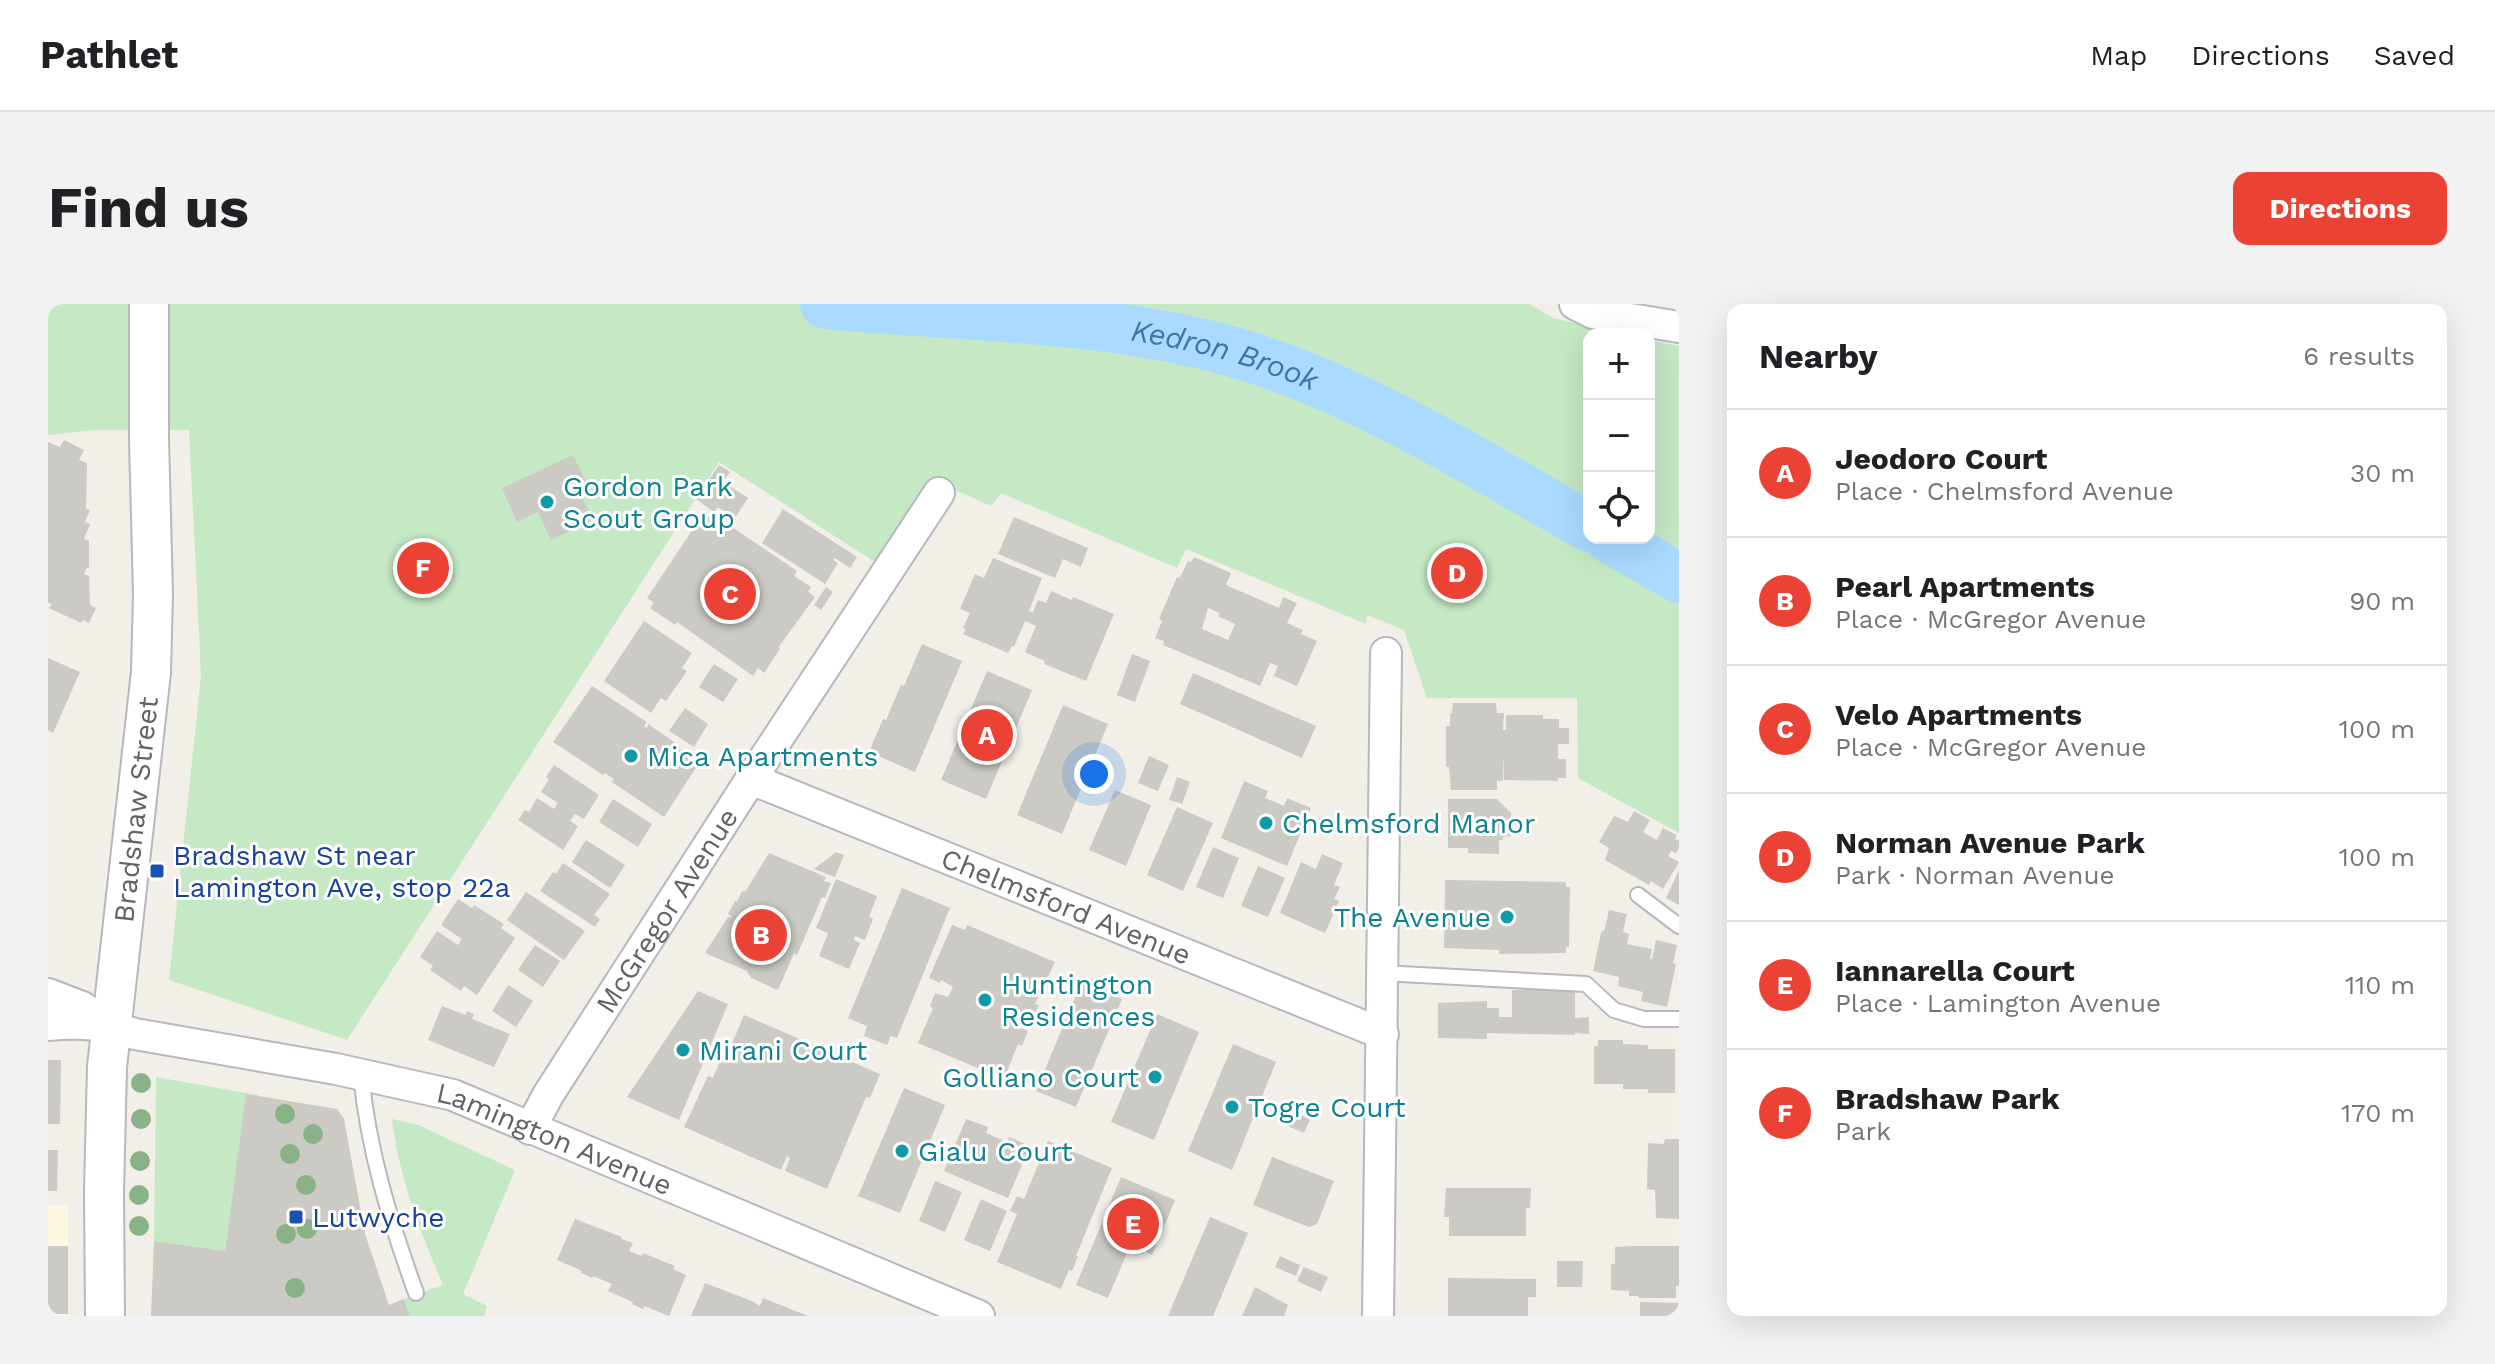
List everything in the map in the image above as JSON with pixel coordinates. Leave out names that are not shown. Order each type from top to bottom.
[{"type":"street","name":"Bradshaw Street","points":[[105,1316],[105,1123],[111,1026],[151,672],[153,594],[149,304]]},
{"type":"street","points":[[1575,304],[1593,313],[1679,327]]},
{"type":"street","name":"McGregor Avenue","points":[[530,1129],[548,1095],[751,779],[939,493]]},
{"type":"street","points":[[1378,1316],[1386,653]]},
{"type":"street","name":"Chelmsford Avenue","points":[[751,779],[1383,1034]]},
{"type":"street","name":"Lamington Avenue","points":[[48,994],[82,1007],[111,1026]]},
{"type":"street","name":"Lamington Avenue","points":[[48,1025],[80,1022],[111,1026],[135,1034],[361,1074],[453,1095],[979,1316]]},
{"type":"lane","points":[[1638,895],[1679,926]]},
{"type":"lane","points":[[1382,973],[1586,984],[1614,1010],[1644,1019],[1679,1019]]},
{"type":"lane","points":[[361,1074],[375,1165],[416,1293]]},
{"type":"shaded area","points":[[48,1205],[68,1205],[68,1316],[48,1316]]},
{"type":"green space","points":[[48,304],[1529,304],[1553,318],[1597,328],[1583,328],[1583,544],[1655,544],[1655,341],[1679,346],[1679,833],[1578,778],[1577,698],[1427,698],[1404,630],[1367,615],[1366,624],[1186,549],[1177,568],[1001,493],[991,506],[935,481],[878,564],[719,462],[347,1040],[169,980],[201,676],[189,430],[95,430],[48,435]]},
{"type":"green space","points":[[156,1077],[258,1095],[273,1174],[236,1169],[225,1251],[154,1241]]},
{"type":"green space","points":[[392,1119],[418,1125],[515,1170],[463,1294],[487,1306],[484,1316],[410,1316],[404,1299],[443,1285],[412,1204]]},
{"type":"building","points":[[64,440],[84,450],[79,460],[87,463],[86,509],[90,510],[85,522],[90,524],[84,539],[89,541],[89,568],[84,574],[89,576],[90,605],[96,608],[89,623],[83,620],[81,623],[49,608],[52,604],[48,603],[48,442],[60,447]]},
{"type":"building","name":"Gordon Park Scout Group","points":[[573,455],[589,488],[580,493],[593,520],[551,540],[538,512],[517,522],[502,488]]},
{"type":"building","points":[[719,465],[730,472],[723,482],[748,498],[735,518],[718,507],[714,512],[696,499]]},
{"type":"building","points":[[783,509],[857,557],[850,568],[835,558],[833,560],[838,563],[825,584],[762,543]]},
{"type":"building","points":[[708,517],[723,527],[726,523],[797,571],[794,576],[811,587],[808,592],[815,597],[764,673],[758,668],[753,676],[677,622],[675,625],[650,608],[654,603],[647,598],[699,520],[704,524]]},
{"type":"building","points":[[1014,517],[1088,548],[1081,567],[1063,559],[1055,578],[998,554]]},
{"type":"building","points":[[1194,557],[1231,573],[1226,585],[1279,608],[1283,597],[1297,603],[1287,623],[1317,641],[1297,686],[1274,676],[1278,666],[1270,663],[1260,686],[1163,645],[1164,641],[1155,638],[1162,621],[1159,619],[1177,577],[1180,578],[1188,561],[1191,562]],"holes":[[[1208,608],[1220,613],[1218,616],[1235,624],[1228,640],[1202,629]]]},
{"type":"building","points":[[993,558],[1042,578],[1029,611],[1033,612],[1038,600],[1046,603],[1051,591],[1114,614],[1086,681],[1044,664],[1045,661],[1025,652],[1036,626],[1025,621],[1014,647],[1008,653],[963,634],[970,613],[960,609],[975,574],[984,578]]},
{"type":"building","points":[[826,587],[833,592],[821,610],[814,605]]},
{"type":"building","points":[[644,621],[692,653],[682,668],[687,671],[666,701],[661,698],[651,713],[604,681]]},
{"type":"building","points":[[922,644],[962,661],[915,772],[869,752]]},
{"type":"building","points":[[1132,654],[1150,661],[1135,702],[1117,695]]},
{"type":"building","points":[[48,658],[80,672],[53,733],[48,730]]},
{"type":"building","points":[[714,664],[738,679],[723,702],[699,687]]},
{"type":"building","points":[[987,671],[1032,690],[986,799],[941,780]]},
{"type":"building","points":[[1193,673],[1316,726],[1302,758],[1180,704]]},
{"type":"building","name":"Mica Apartments","points":[[592,686],[647,722],[644,726],[647,728],[648,724],[699,763],[664,817],[612,782],[614,779],[553,742]]},
{"type":"building","points":[[1453,703],[1496,703],[1497,713],[1504,713],[1503,730],[1506,730],[1506,715],[1543,715],[1543,719],[1559,719],[1559,728],[1569,728],[1569,744],[1558,744],[1558,759],[1566,759],[1566,778],[1558,778],[1558,781],[1504,780],[1503,754],[1503,781],[1497,781],[1497,790],[1451,790],[1449,767],[1446,767],[1446,726],[1450,726]]},
{"type":"building","points":[[1063,705],[1108,724],[1062,834],[1017,815]]},
{"type":"building","points":[[685,708],[708,724],[694,747],[669,731]]},
{"type":"building","points":[[1149,756],[1169,765],[1158,791],[1138,783]]},
{"type":"building","points":[[554,765],[599,795],[584,819],[575,814],[570,821],[578,826],[563,850],[518,820],[525,810],[529,812],[537,798],[554,809],[558,803],[541,792]]},
{"type":"building","points":[[1177,777],[1190,782],[1182,804],[1169,800]]},
{"type":"building","name":"Chelmsford Manor","points":[[1244,781],[1268,791],[1265,798],[1284,806],[1287,798],[1311,808],[1287,866],[1221,838]]},
{"type":"building","points":[[1115,790],[1151,805],[1126,866],[1089,850]]},
{"type":"building","points":[[613,799],[652,824],[638,847],[599,822]]},
{"type":"building","points":[[1448,799],[1497,799],[1511,813],[1511,836],[1499,840],[1499,854],[1468,853],[1468,848],[1448,848]]},
{"type":"building","points":[[1177,807],[1213,823],[1183,891],[1147,875]]},
{"type":"building","points":[[1634,811],[1650,820],[1643,832],[1648,835],[1657,840],[1663,828],[1677,835],[1675,839],[1679,841],[1679,848],[1668,856],[1679,862],[1663,889],[1651,881],[1649,885],[1605,860],[1609,848],[1599,842],[1614,816],[1628,822]]},
{"type":"building","points":[[586,840],[625,865],[610,888],[572,862]]},
{"type":"building","points":[[1213,847],[1239,858],[1223,898],[1196,887]]},
{"type":"building","points":[[836,852],[844,855],[835,877],[814,869]]},
{"type":"building","points":[[769,853],[826,877],[824,881],[831,883],[778,990],[751,978],[747,971],[705,953],[728,917],[731,918],[728,914],[735,901],[742,891],[745,892]]},
{"type":"building","points":[[1322,854],[1343,863],[1334,885],[1340,887],[1334,899],[1339,901],[1325,933],[1280,913],[1301,862],[1316,869]]},
{"type":"building","points":[[563,863],[610,894],[594,915],[600,919],[595,927],[540,891]]},
{"type":"building","points":[[1258,866],[1285,878],[1268,917],[1241,906]]},
{"type":"building","points":[[1679,870],[1679,905],[1666,898]]},
{"type":"building","points":[[836,879],[877,896],[865,940],[855,936],[854,940],[860,943],[849,969],[819,956],[828,933],[816,928]]},
{"type":"building","name":"The Avenue","points":[[1445,880],[1566,882],[1566,887],[1570,887],[1569,947],[1566,947],[1566,953],[1499,954],[1499,950],[1444,948]]},
{"type":"building","points":[[902,888],[950,908],[897,1038],[891,1036],[887,1045],[864,1036],[867,1026],[848,1018]]},
{"type":"building","points":[[526,892],[585,931],[564,960],[507,920]]},
{"type":"building","points":[[458,899],[504,924],[501,928],[515,938],[477,995],[464,986],[461,991],[430,970],[433,966],[420,957],[437,931],[458,945],[462,939],[441,925]]},
{"type":"building","points":[[1609,910],[1627,914],[1623,932],[1629,934],[1627,944],[1652,949],[1650,959],[1656,940],[1677,945],[1667,1007],[1641,1001],[1643,992],[1618,986],[1619,977],[1593,971]]},
{"type":"building","name":"Huntington Residences","points":[[952,925],[965,930],[967,925],[1055,962],[1035,1004],[1039,1005],[1033,1019],[1019,1015],[1015,1025],[1028,1031],[1022,1046],[1018,1044],[1004,1079],[918,1043],[933,1008],[930,1006],[935,993],[948,997],[953,987],[929,978]]},
{"type":"building","points":[[535,945],[560,961],[543,987],[518,970]]},
{"type":"building","points":[[1082,981],[1122,999],[1076,1107],[1036,1091]]},
{"type":"building","points":[[508,985],[533,1001],[516,1027],[492,1011]]},
{"type":"building","points":[[1512,990],[1575,991],[1575,1018],[1589,1017],[1589,1034],[1487,1033],[1487,1039],[1438,1038],[1438,1003],[1487,1001],[1487,1008],[1499,1008],[1499,1017],[1512,1017]]},
{"type":"building","name":"Mirani Court","points":[[698,991],[728,1004],[679,1120],[627,1097]]},
{"type":"building","points":[[442,1006],[466,1015],[467,1011],[474,1014],[472,1019],[510,1034],[494,1067],[428,1040]]},
{"type":"building","name":"Golliano Court","points":[[1157,1014],[1199,1032],[1154,1140],[1111,1122]]},
{"type":"building","points":[[744,1015],[880,1074],[870,1098],[866,1097],[827,1189],[785,1171],[790,1158],[787,1156],[781,1170],[684,1127],[708,1076],[713,1078],[725,1049],[729,1051]]},
{"type":"building","points":[[1598,1040],[1623,1040],[1623,1044],[1648,1045],[1648,1049],[1675,1049],[1675,1093],[1623,1089],[1623,1084],[1594,1084],[1594,1046],[1598,1046]]},
{"type":"building","name":"Togre Court","points":[[1233,1044],[1276,1062],[1232,1170],[1188,1151]]},
{"type":"building","points":[[48,1060],[61,1060],[60,1124],[48,1124]]},
{"type":"building","name":"Gialu Court","points":[[904,1088],[945,1105],[900,1213],[858,1196]]},
{"type":"building","name":"Lutwyche","points":[[246,1094],[337,1109],[344,1119],[365,1234],[389,1305],[404,1299],[410,1316],[151,1316],[154,1241],[225,1251]]},
{"type":"building","points":[[1290,1110],[1310,1119],[1304,1133],[1283,1124]]},
{"type":"building","points":[[966,1119],[988,1127],[986,1133],[1007,1142],[1009,1137],[1030,1146],[1008,1198],[944,1171]]},
{"type":"building","points":[[1665,1139],[1679,1139],[1679,1219],[1656,1218],[1655,1190],[1647,1189],[1648,1143],[1664,1144]]},
{"type":"building","points":[[1048,1141],[1112,1168],[1072,1271],[1069,1270],[1061,1289],[997,1262],[1017,1214],[1010,1211],[1017,1196],[1024,1199]]},
{"type":"building","points":[[48,1150],[58,1150],[57,1191],[48,1191]]},
{"type":"building","points":[[1272,1157],[1334,1181],[1317,1224],[1309,1227],[1253,1205]]},
{"type":"building","points":[[1121,1177],[1175,1200],[1152,1255],[1129,1248],[1108,1298],[1076,1285]]},
{"type":"building","points":[[935,1181],[962,1192],[945,1232],[919,1221]]},
{"type":"building","points":[[1446,1188],[1531,1188],[1530,1208],[1526,1208],[1526,1236],[1449,1236],[1449,1217],[1444,1217]]},
{"type":"building","points":[[981,1199],[1007,1211],[990,1251],[964,1240]]},
{"type":"building","points":[[1210,1217],[1248,1233],[1213,1316],[1168,1316]]},
{"type":"building","points":[[575,1219],[622,1237],[633,1243],[629,1251],[642,1256],[643,1253],[675,1266],[673,1269],[686,1275],[669,1316],[632,1304],[608,1291],[612,1284],[592,1278],[557,1260]]},
{"type":"building","points":[[48,1246],[68,1246],[68,1314],[48,1314]]},
{"type":"building","points":[[1679,1246],[1676,1298],[1639,1298],[1629,1296],[1629,1291],[1611,1290],[1611,1264],[1615,1264],[1615,1247]]},
{"type":"building","points":[[1280,1256],[1300,1265],[1296,1276],[1275,1267]]},
{"type":"building","points":[[1557,1261],[1583,1261],[1582,1287],[1557,1287]]},
{"type":"building","points":[[1304,1267],[1328,1277],[1321,1292],[1297,1281]]},
{"type":"building","points":[[1448,1278],[1536,1279],[1536,1297],[1528,1297],[1528,1316],[1448,1316]]},
{"type":"building","points":[[705,1283],[760,1306],[763,1298],[808,1316],[691,1316]]},
{"type":"building","points":[[1255,1287],[1288,1305],[1284,1316],[1242,1316]]},
{"type":"building","points":[[1640,1302],[1679,1303],[1679,1316],[1640,1316]]},
{"type":"waterway","name":"Kedron Brook","points":[[825,304],[1091,325],[1144,332],[1247,356],[1336,390],[1380,411],[1583,524]]},
{"type":"waterway","name":"Kedron Brook","points":[[1620,544],[1679,578]]},
{"type":"place","name":"Gordon Park Scout Group","points":[[547,502]]},
{"type":"place","name":"Bradshaw Park","points":[[423,568]]},
{"type":"place","name":"Norman Avenue Park","points":[[1457,573]]},
{"type":"place","name":"Velo Apartments","points":[[730,594]]},
{"type":"place","name":"Jeodoro Court","points":[[987,735]]},
{"type":"place","name":"Mica Apartments","points":[[631,756]]},
{"type":"place","name":"Chelmsford Manor","points":[[1266,823]]},
{"type":"place","name":"Bradshaw St near Lamington Ave, stop 22a","points":[[157,871]]},
{"type":"place","name":"The Avenue","points":[[1507,917]]},
{"type":"place","name":"Pearl Apartments","points":[[761,935]]},
{"type":"place","name":"Huntington Residences","points":[[985,1000]]},
{"type":"place","name":"Mirani Court","points":[[683,1050]]},
{"type":"place","name":"Golliano Court","points":[[1155,1077]]},
{"type":"place","name":"Togre Court","points":[[1232,1107]]},
{"type":"place","name":"Gialu Court","points":[[902,1151]]},
{"type":"place","name":"Lutwyche","points":[[296,1217]]},
{"type":"place","name":"Iannarella Court","points":[[1133,1224]]}]
